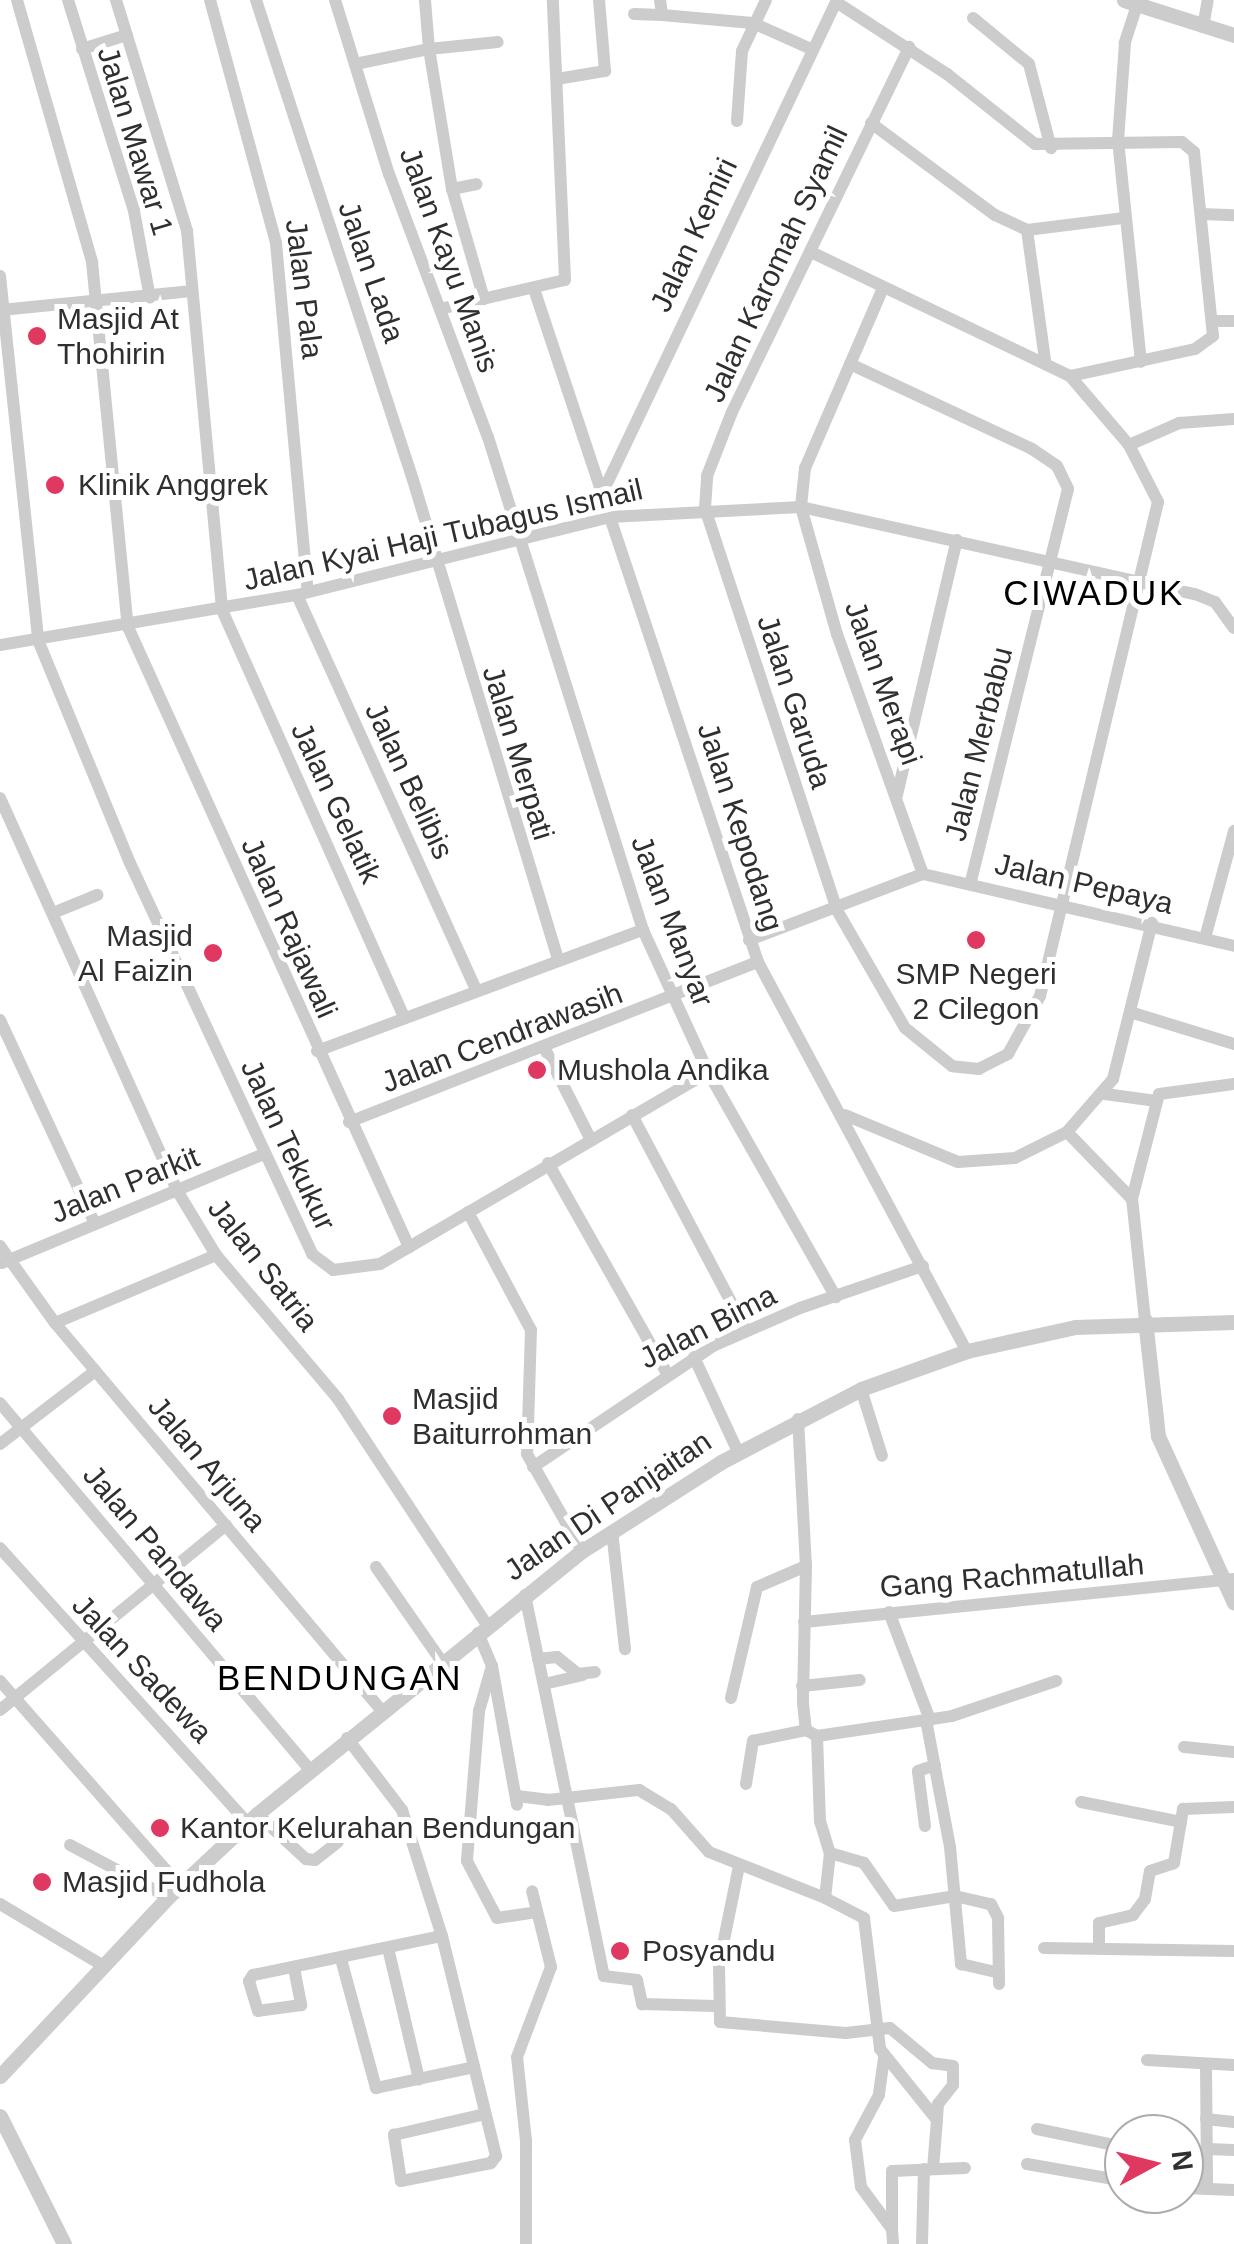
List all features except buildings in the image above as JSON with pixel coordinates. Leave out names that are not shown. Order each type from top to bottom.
[{"type":"street","name":"Jalan Rajawali","points":[[16,0],[77,201],[98,304],[128,627],[317,1052],[409,1247]]},
{"type":"street","name":"Jalan Mawar 1","points":[[68,0],[138,224],[150,298]]},
{"type":"street","name":"Jalan Gelatik","points":[[116,0],[184,215],[222,610],[404,1017]]},
{"type":"street","name":"Jalan Pala","points":[[210,0],[276,243],[302,594]]},
{"type":"street","name":"Jalan Lada","points":[[256,0],[434,560]]},
{"type":"street","name":"Jalan Kayu Manis","points":[[335,0],[518,537]]},
{"type":"street","points":[[426,0],[429,49],[452,189],[484,300]]},
{"type":"street","points":[[440,309],[566,277],[554,0]]},
{"type":"street","points":[[557,79],[606,69],[598,0]]},
{"type":"street","points":[[660,0],[662,15]]},
{"type":"street","points":[[736,121],[739,64],[753,22],[766,0]]},
{"type":"street","points":[[1204,27],[1208,0]]},
{"type":"street","points":[[836,1],[908,47],[1018,134],[1051,148],[1118,140],[1190,145],[1214,322],[1205,345],[1070,376]]},
{"type":"street","name":"Jalan Kemiri","points":[[602,494],[836,1]]},
{"type":"street","points":[[1141,362],[1118,140],[1130,2],[1234,36]]},
{"type":"street","points":[[634,14],[753,22],[811,49]]},
{"type":"street","points":[[974,18],[1029,64],[1051,148]]},
{"type":"street","points":[[82,49],[127,35]]},
{"type":"street","points":[[355,64],[429,49],[498,42]]},
{"type":"street","name":"Jalan Karomah Syamil","points":[[706,508],[707,476],[732,412],[908,47]]},
{"type":"street","points":[[871,122],[970,198],[1027,230],[1124,218]]},
{"type":"street","points":[[452,189],[478,184]]},
{"type":"street","points":[[1201,214],[1234,215]]},
{"type":"street","points":[[1027,230],[1045,360]]},
{"type":"street","name":"Jalan Garuda","points":[[706,508],[837,910],[896,1017],[930,1051],[971,1069],[998,1062],[1026,1028],[1160,512],[1154,487],[1129,444],[1070,376],[1045,360],[811,252]]},
{"type":"street","name":"Jalan Tekukur","points":[[0,276],[38,640],[130,863],[262,1155],[322,1265],[368,1268],[708,1072]]},
{"type":"street","name":"Jalan Kepodang","points":[[534,288],[749,940],[967,1350]]},
{"type":"street","points":[[801,507],[802,475],[883,288]]},
{"type":"street","points":[[2,310],[98,304],[192,292]]},
{"type":"street","points":[[1214,322],[1234,321]]},
{"type":"street","name":"Jalan Merbabu","points":[[850,364],[1057,466],[1068,506],[970,884]]},
{"type":"street","points":[[1129,444],[1179,423],[1234,419]]},
{"type":"street","name":"Jalan Kyai Haji Tubagus Ismail","points":[[0,645],[128,627],[302,594],[610,517],[706,508],[801,507],[1054,560],[1216,602],[1234,628]]},
{"type":"street","name":"Jalan Merapi","points":[[801,507],[837,634],[922,874]]},
{"type":"street","name":"Jalan Manyar","points":[[518,537],[643,930],[672,1000],[708,1072],[836,1297]]},
{"type":"street","points":[[897,796],[958,540]]},
{"type":"street","name":"Jalan Merpati","points":[[434,560],[558,959]]},
{"type":"street","name":"Jalan Belibis","points":[[302,594],[476,989]]},
{"type":"street","name":"Jalan Satria","points":[[0,798],[178,1192],[216,1255],[338,1400],[482,1629],[516,1800],[568,1798]]},
{"type":"street","points":[[1206,938],[1234,832]]},
{"type":"street","points":[[749,940],[837,910],[922,874]]},
{"type":"street","name":"Jalan Pepaya","points":[[922,874],[1152,923],[1234,946]]},
{"type":"street","points":[[53,912],[97,895]]},
{"type":"street","points":[[845,1115],[958,1162],[1015,1158],[1068,1132],[1105,1094],[1152,923]]},
{"type":"street","points":[[317,1052],[476,989],[643,930]]},
{"type":"street","name":"Jalan Cendrawasih","points":[[349,1122],[672,1000],[758,962]]},
{"type":"street","points":[[1130,1012],[1234,1044]]},
{"type":"street","points":[[0,1020],[95,1224]]},
{"type":"street","points":[[545,1049],[590,1138]]},
{"type":"street","points":[[1234,1084],[1166,1089],[1157,1101],[1132,1200],[1158,1436],[1229,1580],[1234,1603]]},
{"type":"street","points":[[1105,1094],[1157,1101]]},
{"type":"street","points":[[632,1115],[746,1330]]},
{"type":"street","points":[[1068,1132],[1132,1200]]},
{"type":"street","name":"Jalan Parkit","points":[[3,1262],[262,1155]]},
{"type":"street","points":[[548,1163],[667,1373]]},
{"type":"street","points":[[468,1212],[531,1330],[524,1437],[533,1467],[582,1551]]},
{"type":"street","name":"Jalan Arjuna","points":[[0,1246],[3,1262],[382,1710]]},
{"type":"street","points":[[54,1323],[216,1255]]},
{"type":"street","name":"Jalan Bima","points":[[533,1467],[667,1373],[746,1330],[923,1266]]},
{"type":"street","name":"Jalan Di Panjaitan","points":[[0,2076],[174,1891],[347,1738],[582,1551],[738,1452],[862,1389],[967,1350],[1075,1327],[1145,1320],[1234,1322]]},
{"type":"street","points":[[694,1357],[738,1452]]},
{"type":"street","points":[[0,1444],[95,1371]]},
{"type":"street","points":[[862,1389],[882,1456]]},
{"type":"street","name":"Jalan Pandawa","points":[[0,1402],[310,1770]]},
{"type":"street","points":[[798,1419],[806,1566],[802,1686],[820,1822],[830,1853],[825,1898]]},
{"type":"street","points":[[0,1710],[155,1587],[226,1524]]},
{"type":"street","points":[[612,1532],[625,1649]]},
{"type":"street","name":"Jalan Sadewa","points":[[0,1548],[84,1644],[253,1818],[310,1860],[338,1842]]},
{"type":"street","points":[[730,1698],[758,1587],[806,1566]]},
{"type":"street","points":[[376,1567],[442,1662]]},
{"type":"street","name":"Gang Rachmatullah","points":[[804,1622],[1229,1580]]},
{"type":"street","points":[[524,1595],[604,1976],[637,1980],[642,2004],[716,2006]]},
{"type":"street","points":[[830,1853],[864,1863],[894,1906],[955,1896],[995,1909],[999,1979],[963,1967],[955,1896],[928,1720],[889,1612]]},
{"type":"street","points":[[538,1659],[560,1658],[589,1673],[544,1684]]},
{"type":"street","points":[[492,1666],[479,1711],[465,1848],[497,1918],[536,1912]]},
{"type":"street","points":[[802,1686],[860,1680]]},
{"type":"street","points":[[0,1681],[174,1891]]},
{"type":"street","points":[[746,1784],[753,1742],[928,1720],[1056,1681]]},
{"type":"street","points":[[347,1738],[402,1810],[442,1936],[485,2114],[493,2161],[400,2181],[394,2134],[485,2114]]},
{"type":"street","points":[[1184,1747],[1234,1752]]},
{"type":"street","points":[[925,1826],[918,1772],[935,1765]]},
{"type":"street","points":[[568,1798],[625,1788],[651,1795],[703,1847],[864,1918],[877,2034],[884,2058],[879,2094],[855,2140],[860,2187],[892,2235],[922,2239],[938,2104],[953,2084],[953,2066],[932,2062],[890,2028],[877,2034],[720,2022],[716,2006],[740,1866]]},
{"type":"street","points":[[1080,1802],[1180,1822]]},
{"type":"street","points":[[1099,1948],[1099,1924],[1133,1914],[1145,1900],[1150,1871],[1174,1864],[1186,1807],[1234,1807]]},
{"type":"street","points":[[70,1845],[174,1891]]},
{"type":"street","points":[[526,2244],[526,2141],[517,2057],[551,1967],[532,1891]]},
{"type":"street","points":[[0,1904],[102,1965]]},
{"type":"street","points":[[294,1968],[301,2006],[258,2012],[250,1977],[442,1936]]},
{"type":"street","points":[[388,1948],[419,2079]]},
{"type":"street","points":[[1044,1948],[1234,1951]]},
{"type":"street","points":[[342,1959],[373,2086],[474,2067]]},
{"type":"street","points":[[884,2058],[937,2120]]},
{"type":"street","points":[[1148,2060],[1234,2066]]},
{"type":"street","points":[[1206,2064],[1208,2188]]},
{"type":"street","points":[[0,2116],[64,2244]]},
{"type":"street","points":[[1206,2118],[1234,2122]]},
{"type":"street","points":[[1037,2130],[1104,2143]]},
{"type":"street","points":[[1208,2149],[1234,2150]]},
{"type":"street","points":[[1028,2164],[1104,2177]]},
{"type":"street","points":[[892,2235],[892,2171],[965,2168]]},
{"type":"street","points":[[1204,2188],[1234,2190]]},
{"type":"place","name":"Masjid At Thohirin","points":[[37,336]]},
{"type":"place","name":"Klinik Anggrek","points":[[55,485]]},
{"type":"place","name":"SMP Negeri 2 Cilegon","points":[[976,940]]},
{"type":"place","name":"Masjid Al Faizin","points":[[213,953]]},
{"type":"place","name":"Mushola Andika","points":[[537,1070]]},
{"type":"place","name":"Masjid Baiturrohman","points":[[392,1416]]},
{"type":"place","name":"Kantor Kelurahan Bendungan","points":[[160,1828]]},
{"type":"place","name":"Masjid Fudhola","points":[[42,1882]]},
{"type":"place","name":"Posyandu","points":[[620,1951]]},
{"type":"district","name":"CIWADUK","points":[[1094,593]]},
{"type":"district","name":"BENDUNGAN","points":[[340,1678]]}]
